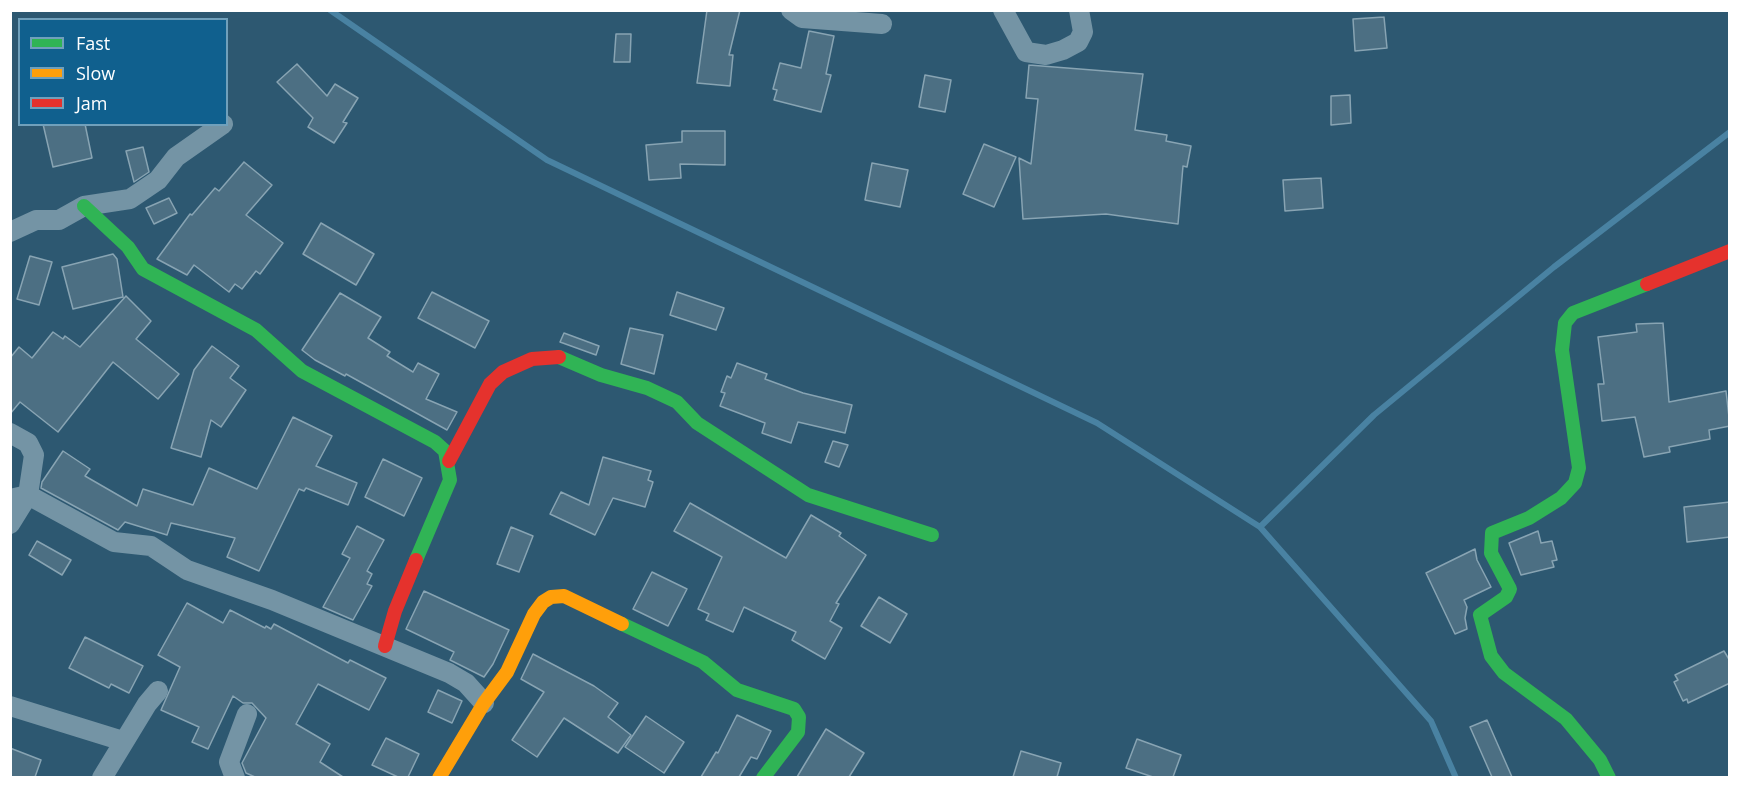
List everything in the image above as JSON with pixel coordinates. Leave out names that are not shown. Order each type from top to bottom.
[{"type":"street","points":[[791,10],[802,18],[882,24]]},
{"type":"street","points":[[1003,10],[1026,52],[1046,55],[1078,42],[1083,32],[1079,10]]},
{"type":"street","points":[[10,232],[36,220],[59,220],[84,206],[130,199],[158,180],[176,157],[222,126]]},
{"type":"street","points":[[84,206],[128,247],[143,269],[256,330],[302,371],[435,442],[445,451],[449,461],[450,480],[395,610],[385,646]]},
{"type":"street","points":[[1609,777],[1600,760],[1566,719],[1504,673],[1491,656],[1479,620],[1480,615],[1506,597],[1510,590],[1491,553],[1492,533],[1529,518],[1561,498],[1575,483],[1579,468],[1563,350],[1565,323],[1572,313],[1730,251]]},
{"type":"street","points":[[449,461],[490,384],[503,372],[532,359],[549,356],[564,358],[601,375],[629,382],[670,398],[697,423],[808,495],[907,529],[932,535]]},
{"type":"street","points":[[10,433],[33,448],[10,524]]},
{"type":"street","points":[[19,497],[114,542],[151,546],[187,570],[272,600],[449,673],[466,683],[484,703]]},
{"type":"street","points":[[439,777],[484,703],[507,672],[534,614],[543,602],[551,597],[564,596],[703,662],[737,690],[794,709],[799,717],[798,732],[763,777]]},
{"type":"street","points":[[102,777],[123,741],[158,691]]},
{"type":"street","points":[[10,706],[123,741]]},
{"type":"street","points":[[235,777],[229,762],[247,714]]},
{"type":"building","points":[[707,10],[740,10],[729,55],[733,55],[730,86],[697,83]]},
{"type":"building","points":[[1384,17],[1387,48],[1355,51],[1353,19]]},
{"type":"building","points":[[809,31],[834,36],[826,74],[831,75],[821,112],[774,100],[777,90],[773,89],[780,63],[801,68]]},
{"type":"building","points":[[616,34],[631,34],[630,62],[614,62]]},
{"type":"building","points":[[297,64],[327,96],[335,84],[358,98],[343,122],[347,123],[334,143],[308,127],[313,118],[277,82]]},
{"type":"building","points":[[1029,65],[1143,74],[1135,130],[1167,135],[1166,141],[1191,146],[1187,167],[1183,166],[1178,224],[1106,214],[1023,219],[1019,158],[1031,164],[1038,99],[1026,98]]},
{"type":"building","points":[[925,75],[951,80],[945,112],[919,107]]},
{"type":"building","points":[[1350,95],[1351,123],[1331,125],[1331,96]]},
{"type":"building","points":[[43,126],[85,126],[92,158],[53,167]]},
{"type":"building","points":[[682,131],[725,131],[725,165],[680,164],[681,178],[649,180],[646,145],[682,142]]},
{"type":"building","points":[[984,144],[1016,157],[994,207],[963,194]]},
{"type":"building","points":[[143,147],[149,172],[134,182],[126,151]]},
{"type":"building","points":[[244,162],[272,185],[246,215],[283,243],[260,274],[256,271],[242,289],[235,284],[229,292],[194,265],[187,275],[157,259],[190,214],[192,215],[215,188],[219,191]]},
{"type":"building","points":[[872,163],[908,170],[900,207],[865,200]]},
{"type":"building","points":[[1321,178],[1323,208],[1285,211],[1283,180]]},
{"type":"building","points":[[169,198],[177,213],[154,224],[146,208]]},
{"type":"building","points":[[321,223],[374,254],[356,285],[303,254]]},
{"type":"building","points":[[113,254],[117,259],[123,297],[73,309],[62,267]]},
{"type":"building","points":[[30,256],[52,262],[39,305],[17,299]]},
{"type":"building","points":[[432,292],[489,321],[475,348],[418,318]]},
{"type":"building","points":[[677,292],[724,308],[716,330],[670,315]]},
{"type":"building","points":[[340,293],[381,317],[368,338],[390,352],[387,356],[413,372],[418,363],[439,374],[426,399],[457,412],[447,430],[346,374],[345,376],[315,360],[302,350]]},
{"type":"building","points":[[126,296],[151,321],[136,339],[179,374],[158,399],[113,362],[58,432],[20,402],[10,414],[10,358],[19,347],[32,358],[53,332],[63,339],[65,336],[80,347]]},
{"type":"building","points":[[1663,323],[1669,402],[1726,391],[1730,426],[1709,430],[1710,439],[1669,447],[1670,452],[1644,457],[1635,417],[1602,421],[1598,384],[1604,384],[1598,337],[1637,332],[1636,324]]},
{"type":"building","points":[[630,328],[663,335],[654,374],[621,364]]},
{"type":"building","points":[[564,333],[599,346],[596,355],[560,342]]},
{"type":"building","points":[[212,346],[239,366],[230,378],[246,390],[221,427],[211,420],[201,457],[171,448],[194,370]]},
{"type":"building","points":[[737,363],[767,374],[765,379],[803,393],[852,405],[845,433],[798,422],[791,443],[762,433],[765,423],[720,406],[725,393],[721,392],[727,376],[731,378]]},
{"type":"building","points":[[293,417],[332,436],[316,466],[357,483],[348,505],[306,488],[304,491],[299,489],[259,571],[227,557],[235,538],[171,523],[167,535],[125,522],[118,530],[41,488],[42,482],[63,451],[90,469],[85,476],[137,506],[143,489],[193,505],[209,468],[257,489]]},
{"type":"building","points":[[833,441],[848,445],[839,467],[825,462]]},
{"type":"building","points":[[603,457],[651,471],[648,480],[653,482],[645,507],[613,498],[595,535],[550,514],[561,492],[589,505]]},
{"type":"building","points":[[383,459],[422,478],[404,516],[365,497]]},
{"type":"building","points":[[1730,502],[1730,537],[1687,542],[1684,507]]},
{"type":"building","points":[[690,503],[786,558],[811,515],[841,533],[839,536],[866,555],[836,603],[839,604],[830,621],[842,628],[825,659],[792,640],[796,632],[744,607],[733,632],[706,620],[709,614],[698,609],[722,557],[674,531]]},
{"type":"building","points":[[357,526],[384,540],[367,571],[372,574],[367,584],[372,586],[353,620],[323,607],[350,558],[342,554]]},
{"type":"building","points":[[511,527],[533,536],[519,572],[497,564]]},
{"type":"building","points":[[1538,531],[1541,543],[1552,541],[1557,560],[1552,561],[1554,567],[1521,575],[1509,543]]},
{"type":"building","points":[[37,541],[71,560],[62,575],[29,555]]},
{"type":"building","points":[[1475,549],[1477,560],[1491,587],[1464,600],[1467,607],[1465,618],[1467,629],[1455,634],[1426,573]]},
{"type":"building","points":[[652,572],[687,589],[668,626],[633,609]]},
{"type":"building","points":[[424,591],[509,630],[493,664],[484,677],[450,660],[454,652],[406,629]]},
{"type":"building","points":[[879,597],[907,614],[890,643],[861,626]]},
{"type":"building","points":[[187,603],[223,623],[230,610],[265,628],[266,626],[271,629],[274,624],[348,663],[350,660],[386,678],[369,710],[318,684],[296,724],[330,744],[320,762],[343,777],[255,777],[246,773],[242,763],[266,718],[252,703],[243,703],[233,696],[208,749],[192,742],[199,727],[161,710],[180,667],[158,655]]},
{"type":"building","points":[[85,637],[143,666],[129,693],[111,684],[109,688],[69,668]]},
{"type":"building","points":[[1724,651],[1730,661],[1730,683],[1688,703],[1687,699],[1683,701],[1674,682],[1678,680],[1675,675]]},
{"type":"building","points":[[533,654],[594,686],[618,703],[608,717],[631,735],[618,753],[564,718],[537,757],[512,740],[544,692],[521,679]]},
{"type":"building","points":[[438,690],[462,701],[452,723],[428,712]]},
{"type":"building","points":[[737,715],[771,731],[757,759],[751,757],[739,777],[701,777],[716,752],[718,753]]},
{"type":"building","points":[[646,716],[684,742],[664,773],[625,747]]},
{"type":"building","points":[[1487,720],[1512,777],[1492,777],[1470,727]]},
{"type":"building","points":[[826,729],[864,753],[849,777],[797,777]]},
{"type":"building","points":[[386,738],[419,754],[408,777],[398,777],[372,765]]},
{"type":"building","points":[[1137,739],[1181,755],[1173,777],[1153,777],[1126,768]]},
{"type":"building","points":[[10,748],[41,760],[35,777],[10,777]]},
{"type":"building","points":[[1021,751],[1061,763],[1057,777],[1013,777]]},
{"type":"waterway","points":[[330,10],[547,160],[1097,423],[1260,527],[1431,721],[1456,778]]},
{"type":"waterway","points":[[1260,527],[1374,415],[1554,267],[1730,132]]},
{"type":"traffic: fast","points":[[84,206],[128,247],[143,269],[256,330],[302,371],[435,442],[445,451],[450,480],[416,560]]},
{"type":"traffic: fast","points":[[1609,778],[1600,760],[1566,719],[1504,673],[1491,656],[1480,615],[1506,597],[1510,589],[1491,553],[1492,533],[1529,518],[1561,498],[1575,483],[1579,468],[1562,350],[1565,323],[1573,313],[1647,284]]},
{"type":"traffic: fast","points":[[559,357],[601,375],[647,388],[677,402],[697,423],[808,495],[932,535]]},
{"type":"traffic: fast","points":[[622,624],[703,662],[737,690],[794,709],[799,717],[798,732],[763,778]]},
{"type":"traffic: slow","points":[[439,778],[484,703],[507,672],[534,614],[543,602],[551,597],[564,596],[622,624]]},
{"type":"traffic: jam","points":[[1647,284],[1730,251]]},
{"type":"traffic: jam","points":[[449,461],[490,384],[503,372],[532,359],[559,357]]},
{"type":"traffic: jam","points":[[385,646],[395,611],[416,560]]}]
